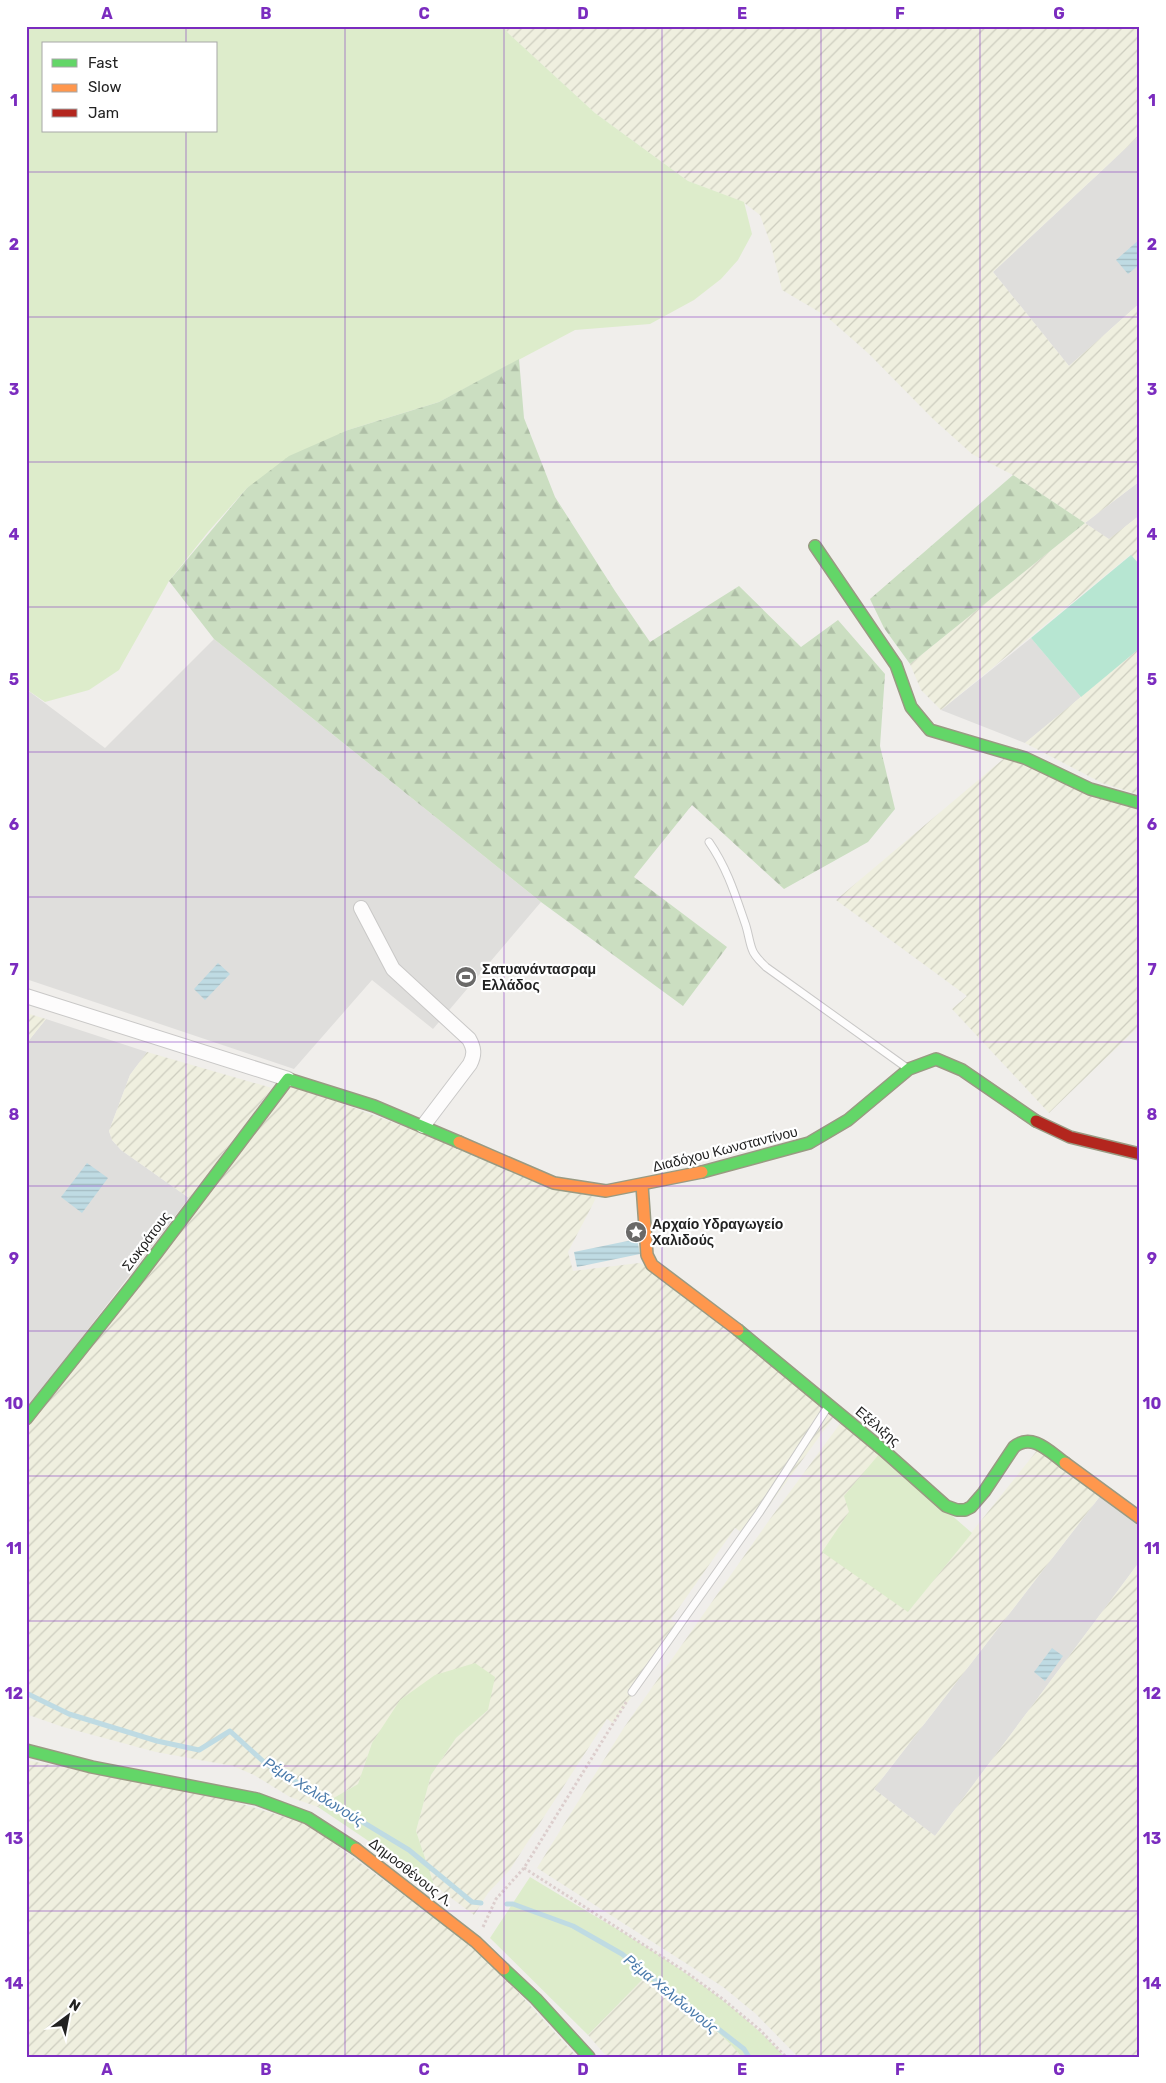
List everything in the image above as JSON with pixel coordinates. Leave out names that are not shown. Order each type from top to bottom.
[{"type":"street","points":[[815,546],[896,665],[911,707],[930,730],[1025,758],[1090,789],[1140,803]]},
{"type":"street","points":[[362,908],[393,968],[469,1039],[473,1048],[473,1057],[470,1064],[423,1126]]},
{"type":"street","points":[[26,996],[288,1079]]},
{"type":"street","name":"Διαδόχου Κωνσταντίνου","points":[[288,1079],[374,1106],[554,1182],[606,1191],[706,1171],[809,1143],[848,1120],[909,1069],[936,1059],[962,1070],[1041,1125],[1070,1137],[1140,1154]]},
{"type":"street","name":"Σωκράτους","points":[[26,1419],[134,1283],[288,1079]]},
{"type":"street","name":"Εξέλιξης","points":[[642,1185],[647,1255],[652,1265],[763,1349],[946,1506],[956,1511],[966,1510],[976,1503],[1014,1447],[1022,1441],[1029,1440],[1039,1444],[1140,1518]]},
{"type":"street","name":"Δημοσθένους Λ.","points":[[26,1750],[92,1767],[257,1799],[308,1818],[359,1851],[476,1942],[536,1999],[589,2057]]},
{"type":"lane","points":[[709,842],[722,860],[729,876],[746,924],[752,949],[757,958],[766,967],[909,1069]]},
{"type":"lane","points":[[632,1692],[759,1513],[830,1405]]},
{"type":"path","points":[[476,1942],[496,1899],[524,1868],[632,1692]]},
{"type":"path","points":[[524,1868],[686,1972],[760,2030],[786,2057]]},
{"type":"shaded area","points":[[1140,135],[1140,303],[1069,366],[993,272]]},
{"type":"shaded area","points":[[1140,481],[1140,515],[1109,540],[1085,523]]},
{"type":"shaded area","points":[[1031,638],[1081,697],[1025,743],[941,710]]},
{"type":"shaded area","points":[[214,639],[541,902],[433,1029],[372,980],[294,1069],[26,979],[26,689],[105,748]]},
{"type":"shaded area","points":[[46,1019],[147,1052],[130,1075],[109,1131],[112,1140],[121,1150],[189,1198],[26,1410],[26,1044]]},
{"type":"shaded area","points":[[1101,1495],[1140,1524],[1140,1561],[935,1836],[874,1789]]},
{"type":"green space","points":[[26,26],[504,26],[507,32],[595,113],[688,181],[744,202],[752,234],[738,260],[721,279],[694,300],[650,324],[575,330],[439,402],[348,430],[247,488],[208,532],[169,581],[119,670],[89,690],[45,702],[26,689]]},
{"type":"green space","points":[[504,26],[1140,26],[1140,135],[993,272],[1069,366],[1140,303],[1140,481],[1085,523],[1013,475],[972,454],[933,419],[869,354],[826,316],[782,290],[771,245],[760,215],[743,202],[688,181],[595,113],[507,32]]},
{"type":"green space","points":[[519,359],[524,418],[555,497],[650,642],[739,586],[801,647],[838,620],[885,674],[880,746],[895,809],[868,842],[784,889],[692,805],[634,877],[727,947],[683,1006],[541,902],[214,639],[169,581],[247,488],[289,456],[348,430],[439,402]]},
{"type":"green space","points":[[1013,475],[1085,523],[910,664],[884,628],[870,599]]},
{"type":"green space","points":[[1140,515],[1140,565],[1130,555],[941,710],[921,690],[910,664],[1085,523],[1109,539]]},
{"type":"green space","points":[[1131,555],[1140,565],[1140,648],[1081,697],[1031,638]]},
{"type":"green space","points":[[1140,648],[1140,795],[1102,783],[1025,743]]},
{"type":"green space","points":[[1008,755],[1140,809],[1140,1025],[1049,1113],[952,1009],[967,996],[836,900]]},
{"type":"green space","points":[[26,1013],[46,1019],[26,1044]]},
{"type":"green space","points":[[147,1052],[272,1088],[189,1198],[121,1150],[112,1140],[109,1131],[130,1075]]},
{"type":"green space","points":[[292,1085],[596,1198],[568,1252],[573,1271],[639,1263],[654,1269],[835,1415],[747,1536],[735,1528],[671,1619],[681,1627],[613,1723],[607,1719],[509,1871],[488,1893],[474,1915],[434,1885],[416,1831],[431,1775],[456,1738],[488,1710],[372,1743],[358,1784],[318,1807],[290,1797],[254,1775],[233,1766],[156,1752],[63,1727],[26,1714],[26,1428]]},
{"type":"green space","points":[[842,1421],[880,1453],[908,1612],[1039,1448],[1101,1495],[874,1789],[935,1836],[1140,1561],[1140,2057],[798,2057],[756,2014],[723,1987],[537,1868],[623,1729],[770,1519]]},
{"type":"green space","points":[[880,1453],[972,1533],[908,1612],[822,1552],[849,1512],[844,1496]]},
{"type":"green space","points":[[475,1663],[495,1677],[488,1710],[456,1738],[431,1775],[416,1831],[434,1885],[318,1807],[358,1784],[372,1743],[400,1700],[435,1675]]},
{"type":"green space","points":[[26,1760],[225,1799],[308,1824],[473,1947],[515,1989],[577,2057],[26,2057]]},
{"type":"green space","points":[[530,1877],[631,1937],[696,1980],[757,2029],[785,2057],[742,2057],[720,2034],[696,2014],[643,1979],[588,2035],[490,1938]]},
{"type":"green space","points":[[643,1979],[692,2011],[734,2047],[742,2057],[607,2057],[588,2035]]},
{"type":"water","points":[[1140,239],[1140,264],[1128,274],[1116,260]]},
{"type":"water","points":[[218,963],[230,974],[205,1000],[194,989]]},
{"type":"water","points":[[87,1163],[108,1178],[82,1213],[61,1197]]},
{"type":"water","points":[[637,1239],[640,1254],[577,1267],[574,1252]]},
{"type":"water","points":[[1052,1648],[1063,1656],[1045,1681],[1034,1672]]},
{"type":"waterway","name":"Ρέμα Χελιδωνούς","points":[[26,1693],[69,1714],[157,1741],[199,1750],[230,1731],[265,1763],[409,1850],[472,1902],[481,1903]]},
{"type":"waterway","name":"Ρέμα Χελιδωνούς","points":[[507,1904],[513,1904],[573,1926],[622,1954],[744,2049],[749,2057]]},
{"type":"traffic: fast","points":[[815,546],[896,665],[911,707],[930,730],[1025,758],[1090,789],[1140,803]]},
{"type":"traffic: fast","points":[[702,1172],[809,1143],[848,1120],[909,1069],[936,1059],[962,1070],[1036,1121]]},
{"type":"traffic: fast","points":[[26,1419],[134,1283],[288,1079],[374,1106],[459,1142]]},
{"type":"traffic: fast","points":[[738,1330],[882,1449],[946,1506],[957,1510],[965,1510],[971,1507],[984,1492],[1014,1447],[1021,1443],[1027,1442],[1041,1445],[1065,1463]]},
{"type":"traffic: fast","points":[[26,1750],[92,1767],[257,1799],[308,1818],[356,1849]]},
{"type":"traffic: fast","points":[[504,1969],[536,1999],[589,2057]]},
{"type":"traffic: slow","points":[[459,1142],[554,1183],[606,1191],[702,1172]]},
{"type":"traffic: slow","points":[[642,1185],[647,1255],[652,1265],[738,1330]]},
{"type":"traffic: slow","points":[[1065,1463],[1140,1518]]},
{"type":"traffic: slow","points":[[356,1849],[476,1942],[504,1969]]},
{"type":"traffic: jam","points":[[1036,1121],[1070,1137],[1140,1154]]},
{"type":"place","name":"Σατυανάντασραμ Ελλάδος","points":[[466,977]]},
{"type":"place","name":"Αρχαίο Υδραγωγείο Χαλιδούς","points":[[636,1232]]}]
